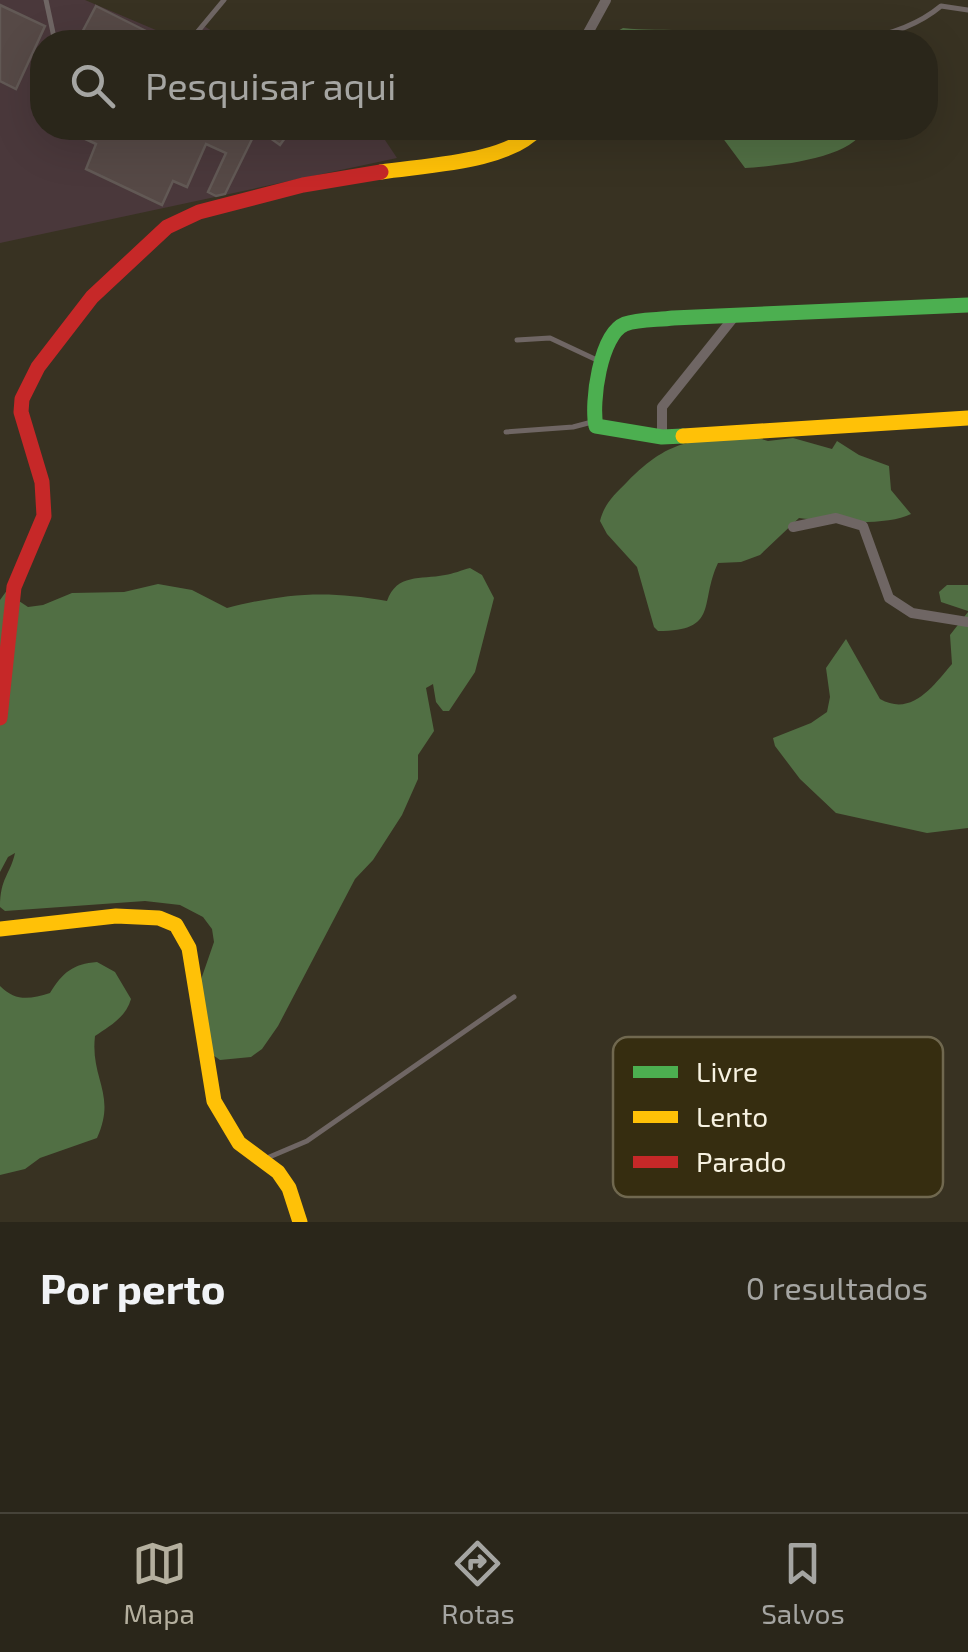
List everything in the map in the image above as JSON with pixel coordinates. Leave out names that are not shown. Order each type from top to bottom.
[{"type":"street","points":[[590,30],[606,0]]},
{"type":"street","points":[[0,718],[14,587],[44,516],[42,482],[21,412],[22,400],[38,367],[92,297],[149,241],[167,227],[199,212],[303,185],[515,148],[528,140]]},
{"type":"street","points":[[968,305],[673,318],[625,324],[609,336],[592,408],[594,422],[604,429],[662,437],[968,418]]},
{"type":"street","points":[[662,437],[662,406],[734,317]]},
{"type":"street","points":[[793,526],[836,518],[864,526],[889,598],[912,612],[968,622]]},
{"type":"street","points":[[0,929],[158,917],[183,930],[190,948],[214,1101],[239,1143],[278,1172],[289,1188],[300,1222]]},
{"type":"lane","points":[[46,0],[52,30]]},
{"type":"lane","points":[[199,30],[224,0]]},
{"type":"lane","points":[[900,30],[922,20],[939,3],[968,10]]},
{"type":"lane","points":[[517,340],[550,338],[601,363]]},
{"type":"lane","points":[[506,432],[574,428],[594,422]]},
{"type":"lane","points":[[264,1159],[307,1141],[514,997]]},
{"type":"shaded area","points":[[0,0],[85,0],[156,30],[30,30],[30,140],[385,140],[397,158],[0,243]]},
{"type":"green space","points":[[724,140],[856,140],[812,159],[745,168]]},
{"type":"green space","points":[[793,438],[832,449],[837,441],[859,455],[889,466],[891,490],[911,514],[872,522],[799,518],[760,555],[741,562],[718,563],[699,620],[678,630],[658,631],[637,567],[600,521],[604,509],[643,467],[672,448],[702,440]]},
{"type":"green space","points":[[470,568],[482,575],[494,598],[475,672],[449,711],[443,711],[436,702],[433,684],[426,688],[434,731],[418,755],[418,779],[402,815],[373,860],[355,879],[278,1026],[262,1049],[251,1057],[220,1060],[210,1053],[196,994],[214,942],[212,929],[203,917],[180,905],[145,901],[5,911],[0,907],[3,883],[15,853],[8,857],[0,872],[0,600],[13,582],[19,601],[28,607],[72,593],[124,592],[158,584],[192,590],[227,608],[307,595],[387,601],[403,582]]},
{"type":"green space","points":[[947,585],[968,585],[968,611],[941,602],[939,592]]},
{"type":"green space","points":[[968,612],[968,828],[927,833],[836,813],[800,779],[773,738],[827,712],[830,697],[826,668],[846,639],[880,699],[892,704],[912,702],[952,664],[950,635]]},
{"type":"green space","points":[[97,962],[115,972],[131,999],[121,1016],[95,1036],[94,1051],[104,1098],[97,1138],[40,1158],[25,1169],[0,1175],[0,986],[18,997],[43,995],[50,993],[69,970]]},
{"type":"building","points":[[0,5],[45,26],[43,30],[30,30],[30,59],[16,89],[0,81]]},
{"type":"building","points":[[96,6],[144,30],[83,30]]},
{"type":"building","points":[[88,140],[252,140],[225,194],[216,196],[208,192],[226,153],[206,144],[187,187],[173,181],[162,205],[86,169],[96,144]]},
{"type":"traffic: fast","points":[[683,436],[662,437],[596,426],[599,370],[609,341],[625,324],[673,318],[968,305]]},
{"type":"traffic: slow","points":[[381,172],[487,155],[524,140]]},
{"type":"traffic: slow","points":[[683,436],[968,418]]},
{"type":"traffic: slow","points":[[0,929],[116,916],[159,918],[176,925],[189,948],[214,1101],[239,1143],[278,1172],[289,1188],[300,1222]]},
{"type":"traffic: jam","points":[[0,718],[14,587],[44,516],[42,482],[21,412],[22,399],[38,367],[92,297],[167,227],[199,212],[303,185],[381,172]]}]
